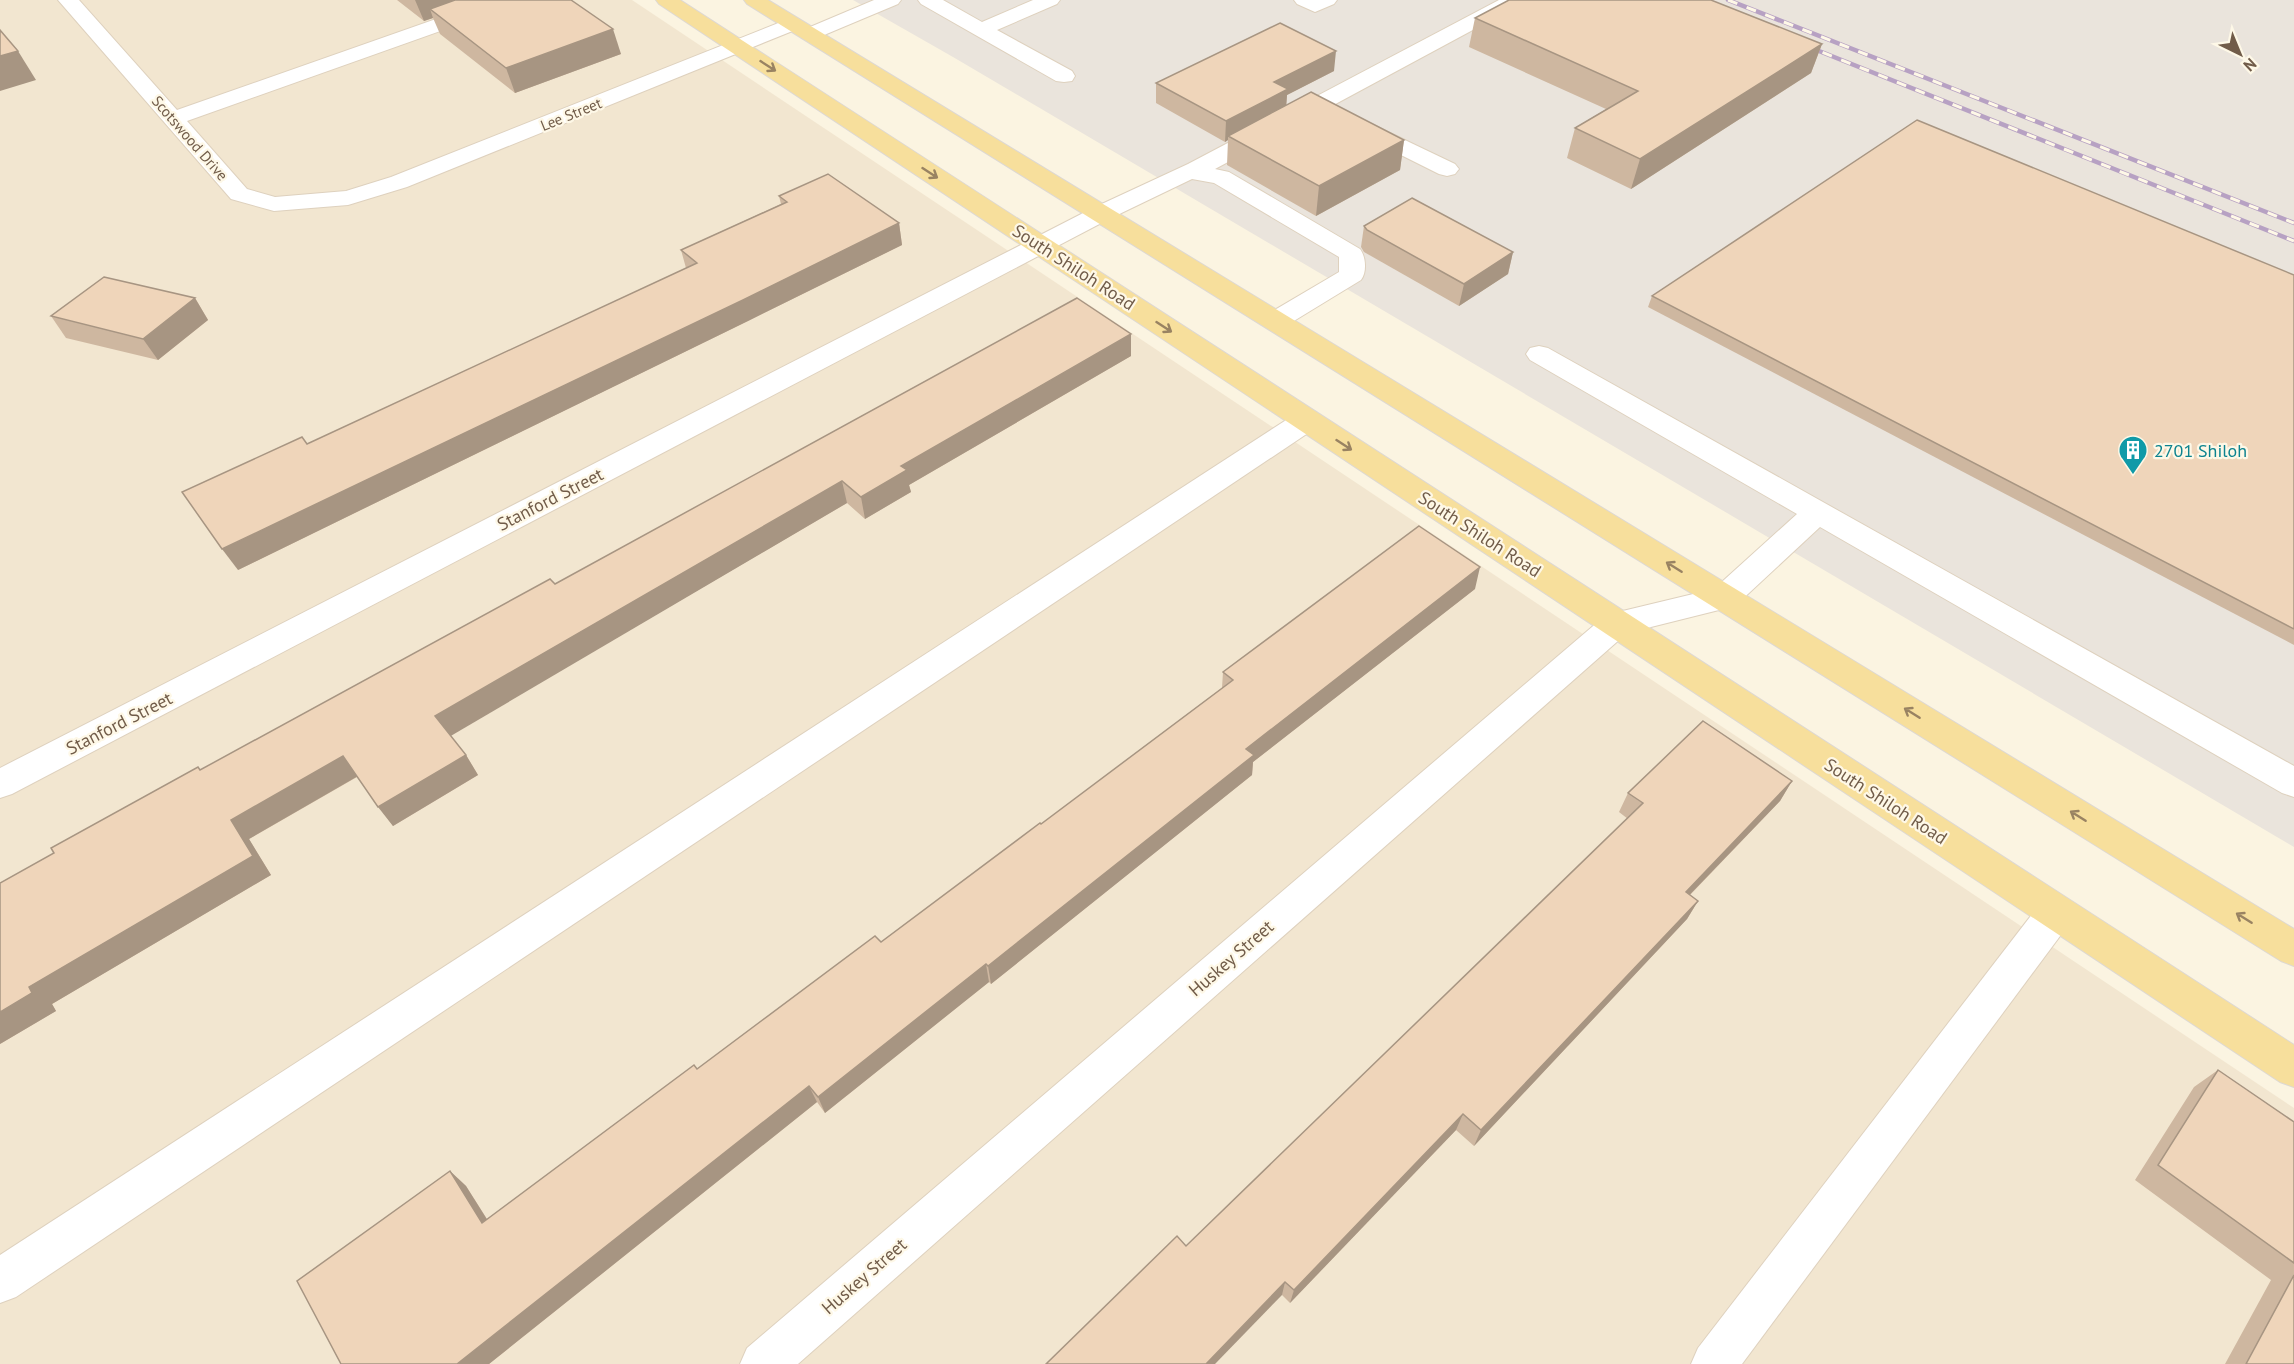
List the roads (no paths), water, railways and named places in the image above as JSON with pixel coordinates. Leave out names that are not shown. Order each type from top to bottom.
[{"type":"main road","name":"South Shiloh Road","points":[[666,0],[2294,1068]]},
{"type":"main road","points":[[754,0],[2294,949]]},
{"type":"street","name":"Scotswood Drive","points":[[68,0],[239,194],[274,204],[348,198]]},
{"type":"street","points":[[174,119],[509,0]]},
{"type":"street","name":"Lee Street","points":[[348,198],[399,182],[738,47],[891,0]]},
{"type":"street","points":[[928,0],[1064,76]]},
{"type":"street","points":[[981,30],[1050,0]]},
{"type":"street","points":[[1304,0],[1315,6],[1327,0]]},
{"type":"street","name":"Stanford Street","points":[[0,784],[1100,213],[1193,171],[1514,0]]},
{"type":"street","points":[[1319,104],[1447,169]]},
{"type":"street","points":[[1193,171],[1221,177],[1351,254],[1352,275],[1275,321]]},
{"type":"street","points":[[1539,354],[2294,783]]},
{"type":"street","points":[[0,1281],[1307,420]]},
{"type":"street","points":[[1724,597],[1818,512]]},
{"type":"street","name":"Huskey Street","points":[[763,1364],[1617,623],[1724,597]]},
{"type":"street","points":[[1714,1364],[2056,912]]},
{"type":"railway","points":[[1728,0],[2294,223]]},
{"type":"railway","points":[[1804,45],[2294,241]]},
{"type":"place","name":"2701 Shiloh","points":[[2133,476]]}]
